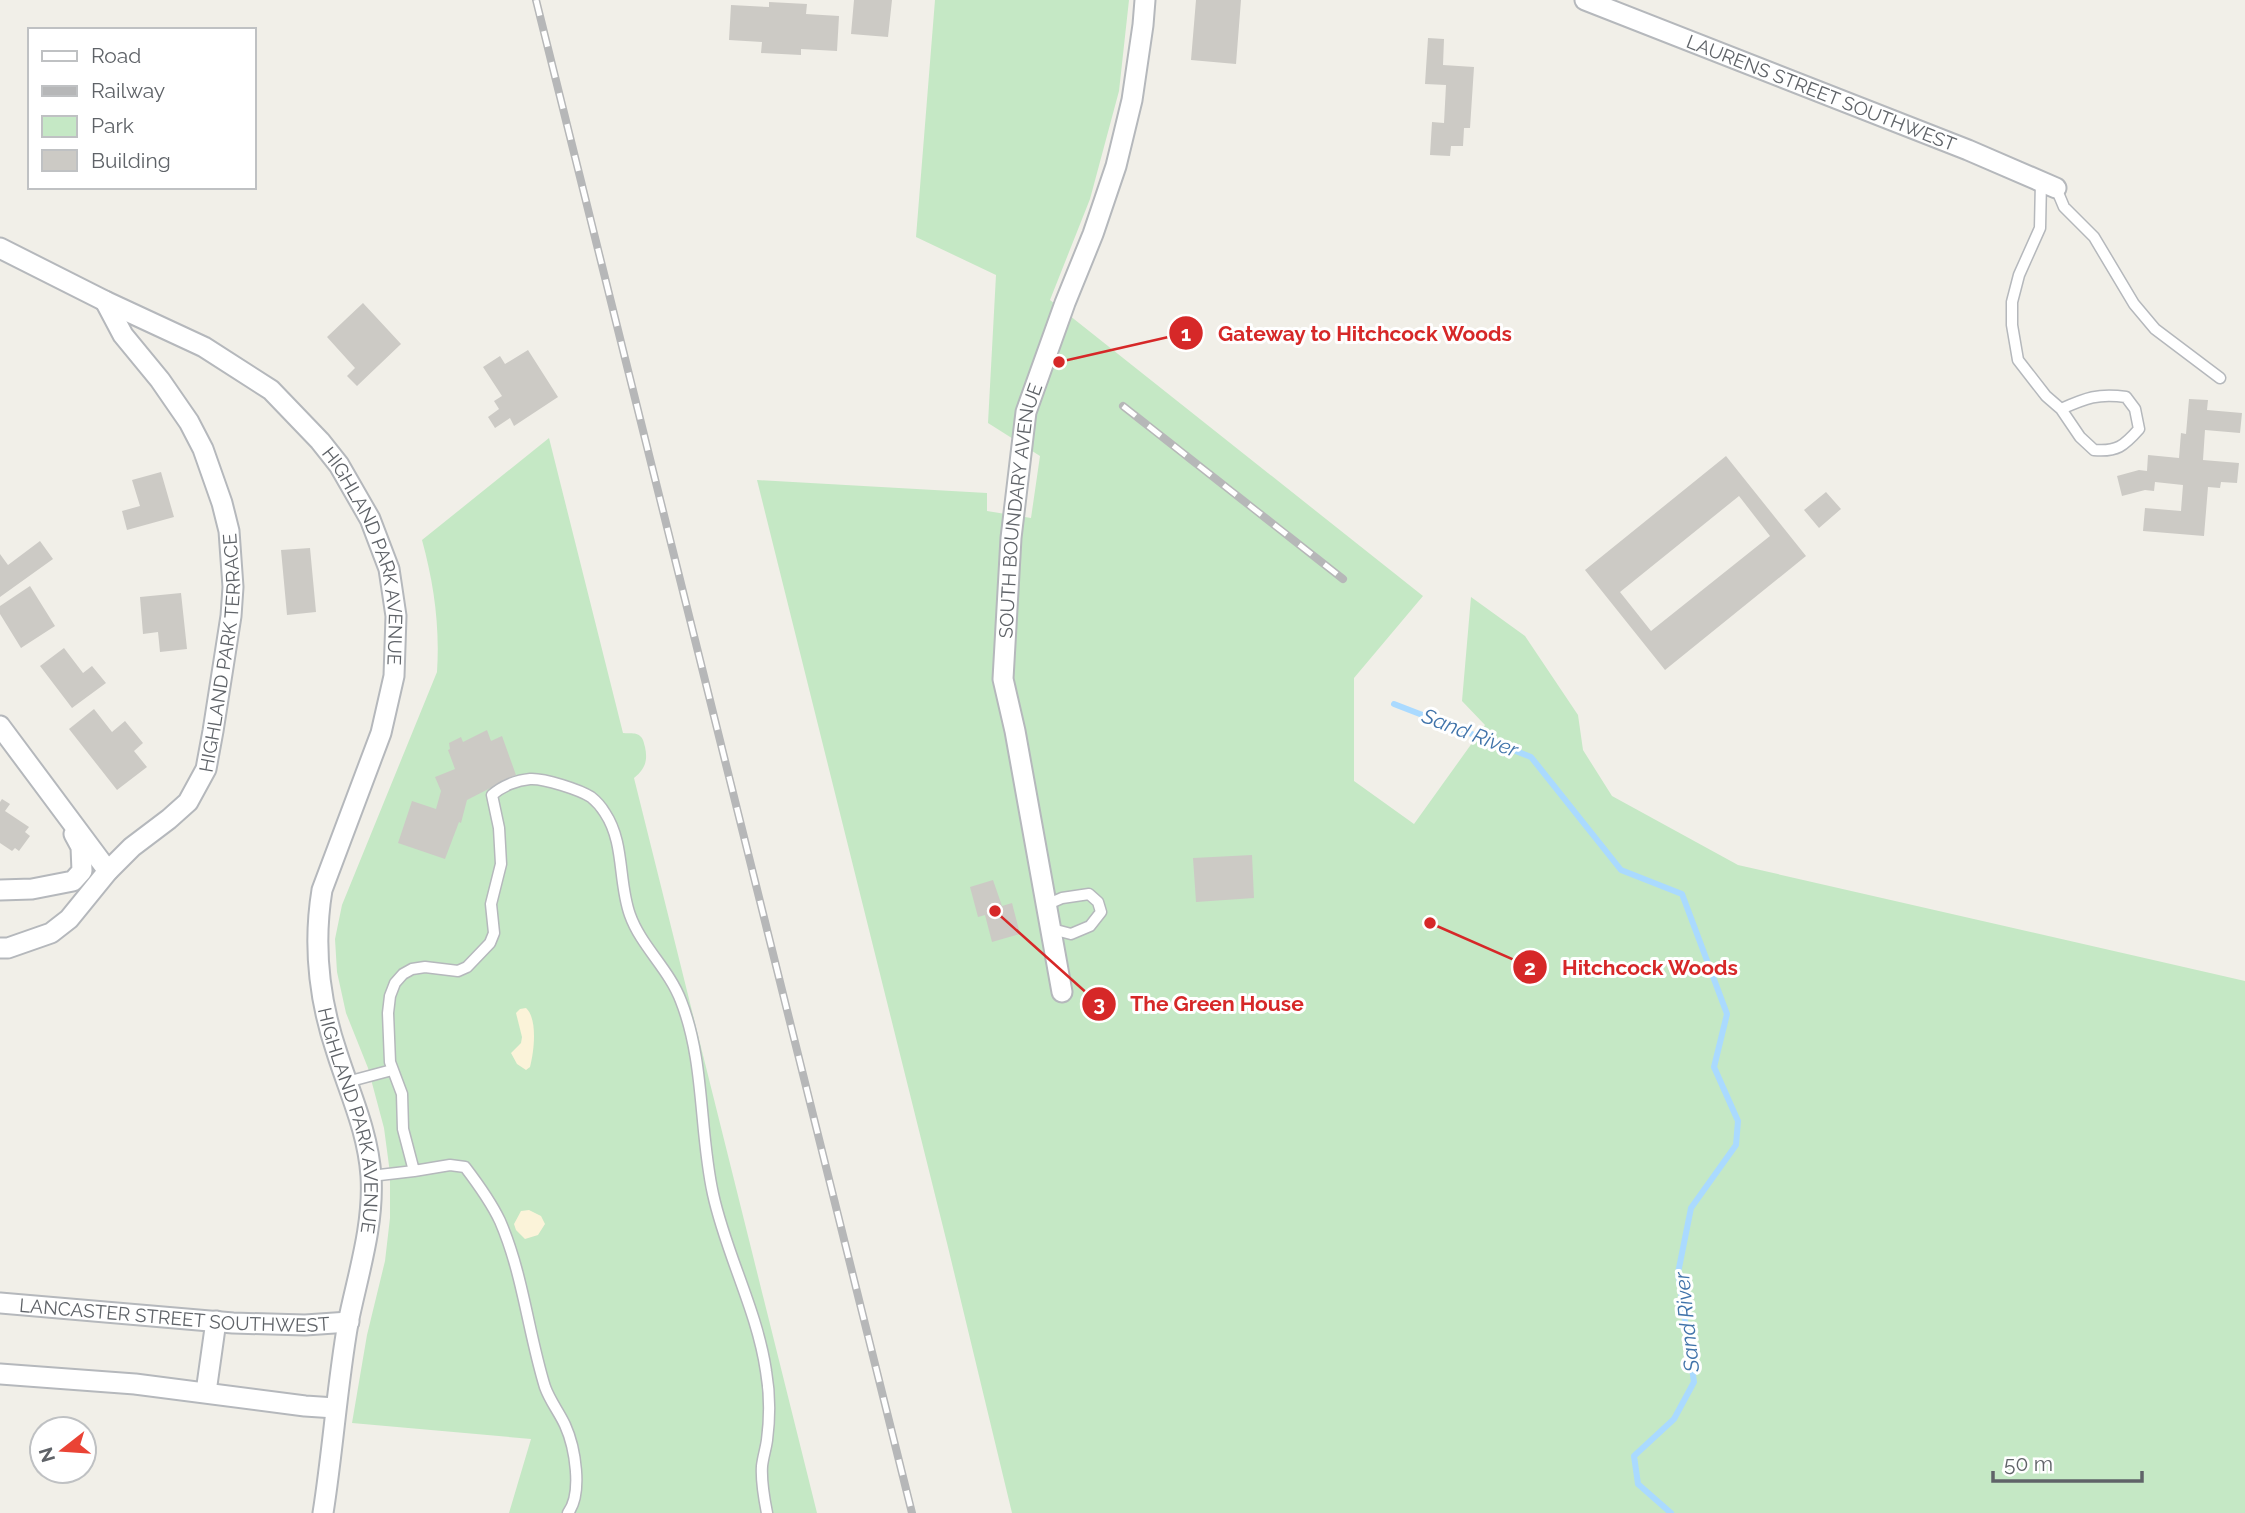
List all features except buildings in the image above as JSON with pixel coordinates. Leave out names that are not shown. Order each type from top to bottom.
[{"type":"street","name":"SOUTH BOUNDARY AVENUE","points":[[1062,992],[1003,679],[1010,538],[1026,412],[1116,166],[1132,100],[1143,26],[1144,0]]},
{"type":"street","name":"LAURENS STREET SOUTHWEST","points":[[1585,0],[1968,149],[2049,184]]},
{"type":"street","name":"HIGHLAND PARK AVENUE","points":[[0,248],[204,347],[271,390],[320,440],[340,465],[370,519],[389,569],[396,616],[397,646],[389,705],[322,891],[318,916],[318,967],[335,1049],[365,1134],[370,1176],[363,1260],[349,1322],[335,1408],[323,1513]]},
{"type":"street","name":"HIGHLAND PARK TERRACE","points":[[0,948],[8,948],[51,933],[69,919],[108,871],[132,847],[188,802],[206,768],[231,616],[233,587],[229,531],[203,449],[173,397],[124,335],[105,301]]},
{"type":"street","points":[[0,726],[108,871]]},
{"type":"street","points":[[0,890],[73,881],[82,871],[81,847],[62,811]]},
{"type":"street","name":"LANCASTER STREET SOUTHWEST","points":[[0,1303],[216,1321],[305,1325],[349,1322]]},
{"type":"street","points":[[206,1392],[216,1321]]},
{"type":"street","points":[[0,1374],[135,1384],[335,1408]]},
{"type":"lane","points":[[2049,184],[2064,207],[2094,237],[2134,304],[2155,329],[2220,378]]},
{"type":"lane","points":[[2049,184],[2040,228],[2019,275],[2012,302],[2012,325],[2018,360],[2046,396],[2061,409],[2080,437],[2094,450],[2109,451],[2126,444],[2139,429],[2135,409],[2126,397],[2108,394],[2089,397],[2061,409]]},
{"type":"lane","points":[[414,1171],[403,1129],[402,1094],[390,1062],[388,1013],[395,983],[412,969],[425,967],[458,971],[467,967],[490,943],[494,933],[491,904],[501,864],[499,828],[492,795],[499,789],[532,779],[572,789],[590,797],[604,811],[612,826],[629,914],[681,1001],[690,1032],[696,1063],[706,1161],[714,1198],[757,1334],[769,1390],[767,1440],[762,1465],[767,1513]]},
{"type":"lane","points":[[1046,905],[1062,898],[1089,894],[1098,902],[1101,912],[1090,926],[1071,934],[1052,929]]},
{"type":"lane","points":[[347,1082],[392,1070]]},
{"type":"lane","points":[[370,1176],[450,1165],[465,1167],[493,1208],[520,1284],[546,1389],[570,1439],[576,1486],[575,1499],[568,1513]]},
{"type":"green space","points":[[935,0],[1129,0],[1119,91],[1090,199],[1050,300],[1423,596],[1354,678],[1354,781],[1414,824],[1485,725],[1462,701],[1471,597],[1525,636],[1578,715],[1583,750],[1612,796],[1738,865],[2245,981],[2245,1513],[1012,1513],[757,480],[987,493],[987,511],[1031,518],[1040,456],[988,423],[996,275],[916,237]]},
{"type":"green space","points":[[549,438],[623,733],[638,735],[645,745],[645,764],[634,778],[817,1513],[509,1513],[531,1439],[352,1423],[367,1335],[385,1261],[390,1218],[390,1173],[384,1128],[368,1068],[346,1013],[337,972],[335,939],[342,905],[437,672],[435,605],[422,540]]},
{"type":"sand","points":[[526,1008],[532,1020],[534,1036],[530,1067],[526,1070],[517,1064],[511,1053],[521,1043],[522,1037],[516,1013]]},
{"type":"sand","points":[[529,1210],[541,1216],[545,1224],[538,1235],[525,1239],[514,1224],[521,1211]]},
{"type":"waterway","name":"Sand River","points":[[1394,704],[1531,757],[1621,870],[1682,894],[1727,1014],[1714,1067],[1738,1121],[1736,1145],[1691,1208],[1678,1273],[1694,1382],[1674,1419],[1634,1456],[1638,1484],[1671,1513]]},
{"type":"railway","points":[[536,0],[912,1513]]},
{"type":"railway","points":[[1123,406],[1343,579]]},
{"type":"place","name":"Gateway to Hitchcock Woods","points":[[1059,362]]},
{"type":"place","name":"The Green House","points":[[995,911]]},
{"type":"place","name":"Hitchcock Woods","points":[[1430,923]]}]
